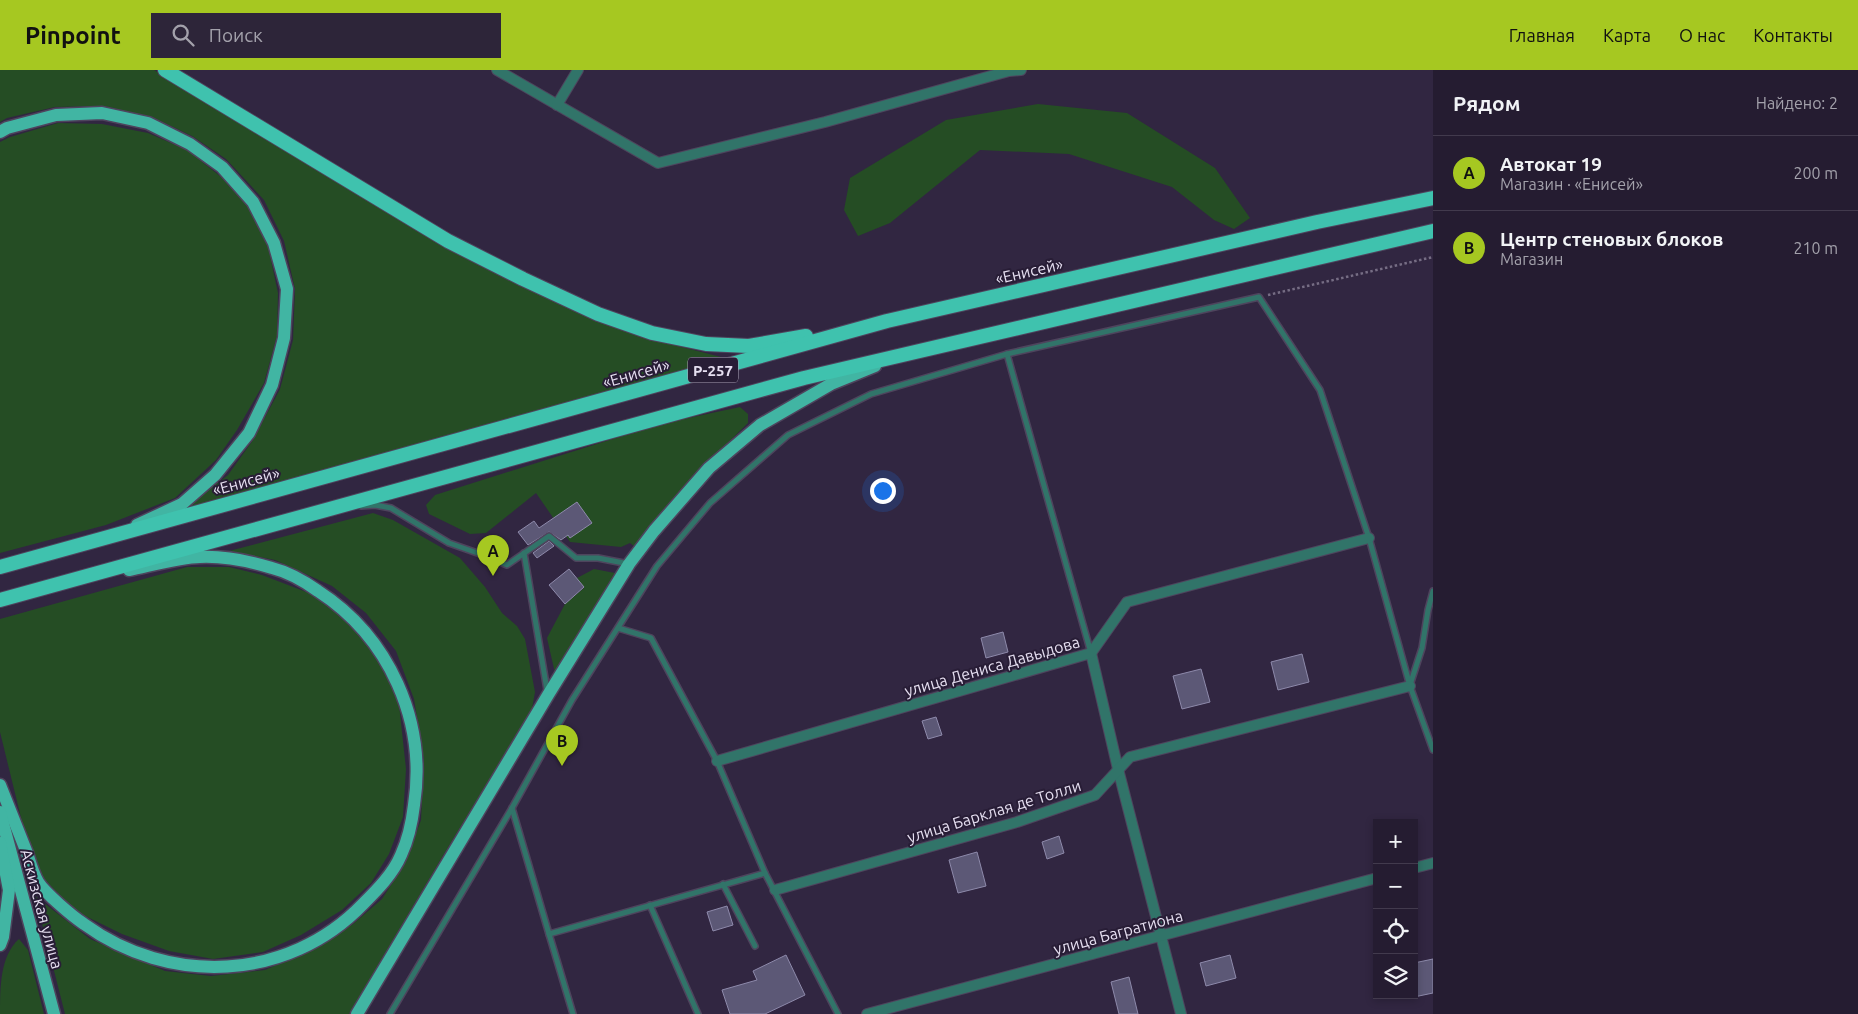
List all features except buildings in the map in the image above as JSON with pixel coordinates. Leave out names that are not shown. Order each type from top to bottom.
[{"type":"highway","points":[[165,70],[448,241],[598,314],[652,333],[706,344],[749,346],[888,321]]},
{"type":"highway","name":"«Енисей»","points":[[0,567],[888,321],[1317,222],[1433,198]]},
{"type":"highway","name":"Р-257","points":[[0,600],[804,378],[912,351],[1433,230]]},
{"type":"main road","points":[[0,132],[7,128],[56,115],[102,113],[148,123],[190,144],[222,167],[254,202],[277,252],[287,289],[284,338],[272,385],[249,433],[216,475],[182,504],[110,537]]},
{"type":"main road","points":[[357,1014],[548,695],[629,564],[654,531],[709,468],[760,424],[831,384],[912,351]]},
{"type":"main road","points":[[0,785],[38,883],[71,915],[102,937],[137,954],[174,964],[212,968],[250,964],[287,954],[322,938],[353,915],[379,888],[401,856],[412,822],[417,788],[417,753],[411,718],[402,693],[383,654],[361,626],[335,602],[306,583],[274,568],[231,559],[198,556],[65,583]]},
{"type":"main road","name":"Аскизская улица","points":[[0,812],[54,1014]]},
{"type":"main road","points":[[0,843],[9,890],[3,937],[0,945]]},
{"type":"street","points":[[497,70],[658,163],[825,122],[1009,71],[1022,70]]},
{"type":"street","points":[[557,105],[578,70]]},
{"type":"street","name":"улица Дениса Давыдова","points":[[717,761],[1091,653],[1127,602],[1369,538]]},
{"type":"street","points":[[1091,653],[1118,769],[1181,1014]]},
{"type":"street","name":"улица Барклая де Толли","points":[[775,890],[1017,822],[1095,796],[1130,757],[1410,686]]},
{"type":"street","points":[[1418,867],[1433,862]]},
{"type":"street","name":"улица Багратиона","points":[[867,1014],[1373,879]]},
{"type":"lane","points":[[390,1014],[512,808],[572,700],[657,566],[710,503],[788,435],[871,394],[1007,354],[1259,296],[1320,390],[1369,538],[1410,686],[1433,750]]},
{"type":"lane","points":[[1007,354],[1091,653]]},
{"type":"lane","points":[[340,507],[375,505],[391,508],[449,543],[507,565],[549,536],[576,558],[598,558],[629,564]]},
{"type":"lane","points":[[524,553],[548,695]]},
{"type":"lane","points":[[1410,686],[1422,648],[1433,592]]},
{"type":"lane","points":[[618,628],[651,638],[717,761],[765,873],[838,1014]]},
{"type":"lane","points":[[512,808],[573,1014]]},
{"type":"lane","points":[[549,934],[765,873]]},
{"type":"lane","points":[[723,884],[755,946]]},
{"type":"lane","points":[[650,905],[698,1014]]},
{"type":"path","points":[[1259,296],[1433,257]]},
{"type":"green space","points":[[0,70],[154,70],[447,247],[650,339],[729,359],[198,507],[189,506],[228,475],[253,440],[280,389],[293,340],[295,289],[284,241],[264,200],[226,159],[192,136],[152,117],[104,106],[55,107],[7,118],[0,122]]},
{"type":"green space","points":[[1038,104],[1127,113],[1215,168],[1250,218],[1234,229],[1214,220],[1172,187],[1069,154],[980,150],[890,223],[858,236],[844,210],[850,178],[946,120]]},
{"type":"green space","points":[[58,123],[102,124],[148,133],[187,150],[220,176],[247,204],[268,246],[278,293],[277,336],[264,383],[237,430],[216,460],[175,498],[106,525],[0,553],[0,142],[10,137]]},
{"type":"green space","points":[[740,407],[748,414],[748,423],[689,483],[634,546],[630,543],[621,547],[570,542],[536,493],[486,533],[470,534],[429,514],[426,505],[435,495],[660,424]]},
{"type":"green space","points":[[373,513],[393,520],[460,558],[485,587],[502,613],[517,626],[525,639],[535,692],[532,709],[349,1014],[65,1014],[35,896],[90,939],[165,971],[211,976],[265,970],[308,951],[353,924],[382,899],[405,863],[421,820],[424,761],[414,699],[396,651],[366,613],[332,586],[275,560],[229,551]]},
{"type":"green space","points":[[187,567],[229,567],[262,575],[322,598],[358,626],[382,662],[399,704],[406,769],[403,817],[389,854],[371,883],[342,910],[301,935],[263,952],[213,959],[169,951],[122,934],[75,911],[41,876],[25,834],[0,732],[0,619]]},
{"type":"green space","points":[[594,569],[615,573],[555,673],[547,638],[565,604],[584,588],[577,578]]},
{"type":"green space","points":[[19,939],[28,950],[44,1014],[0,1014],[2,973],[8,954]]},
{"type":"place","name":"Автокат 19","points":[[493,576]]},
{"type":"place","name":"Центр стеновых блоков","points":[[562,766]]}]
